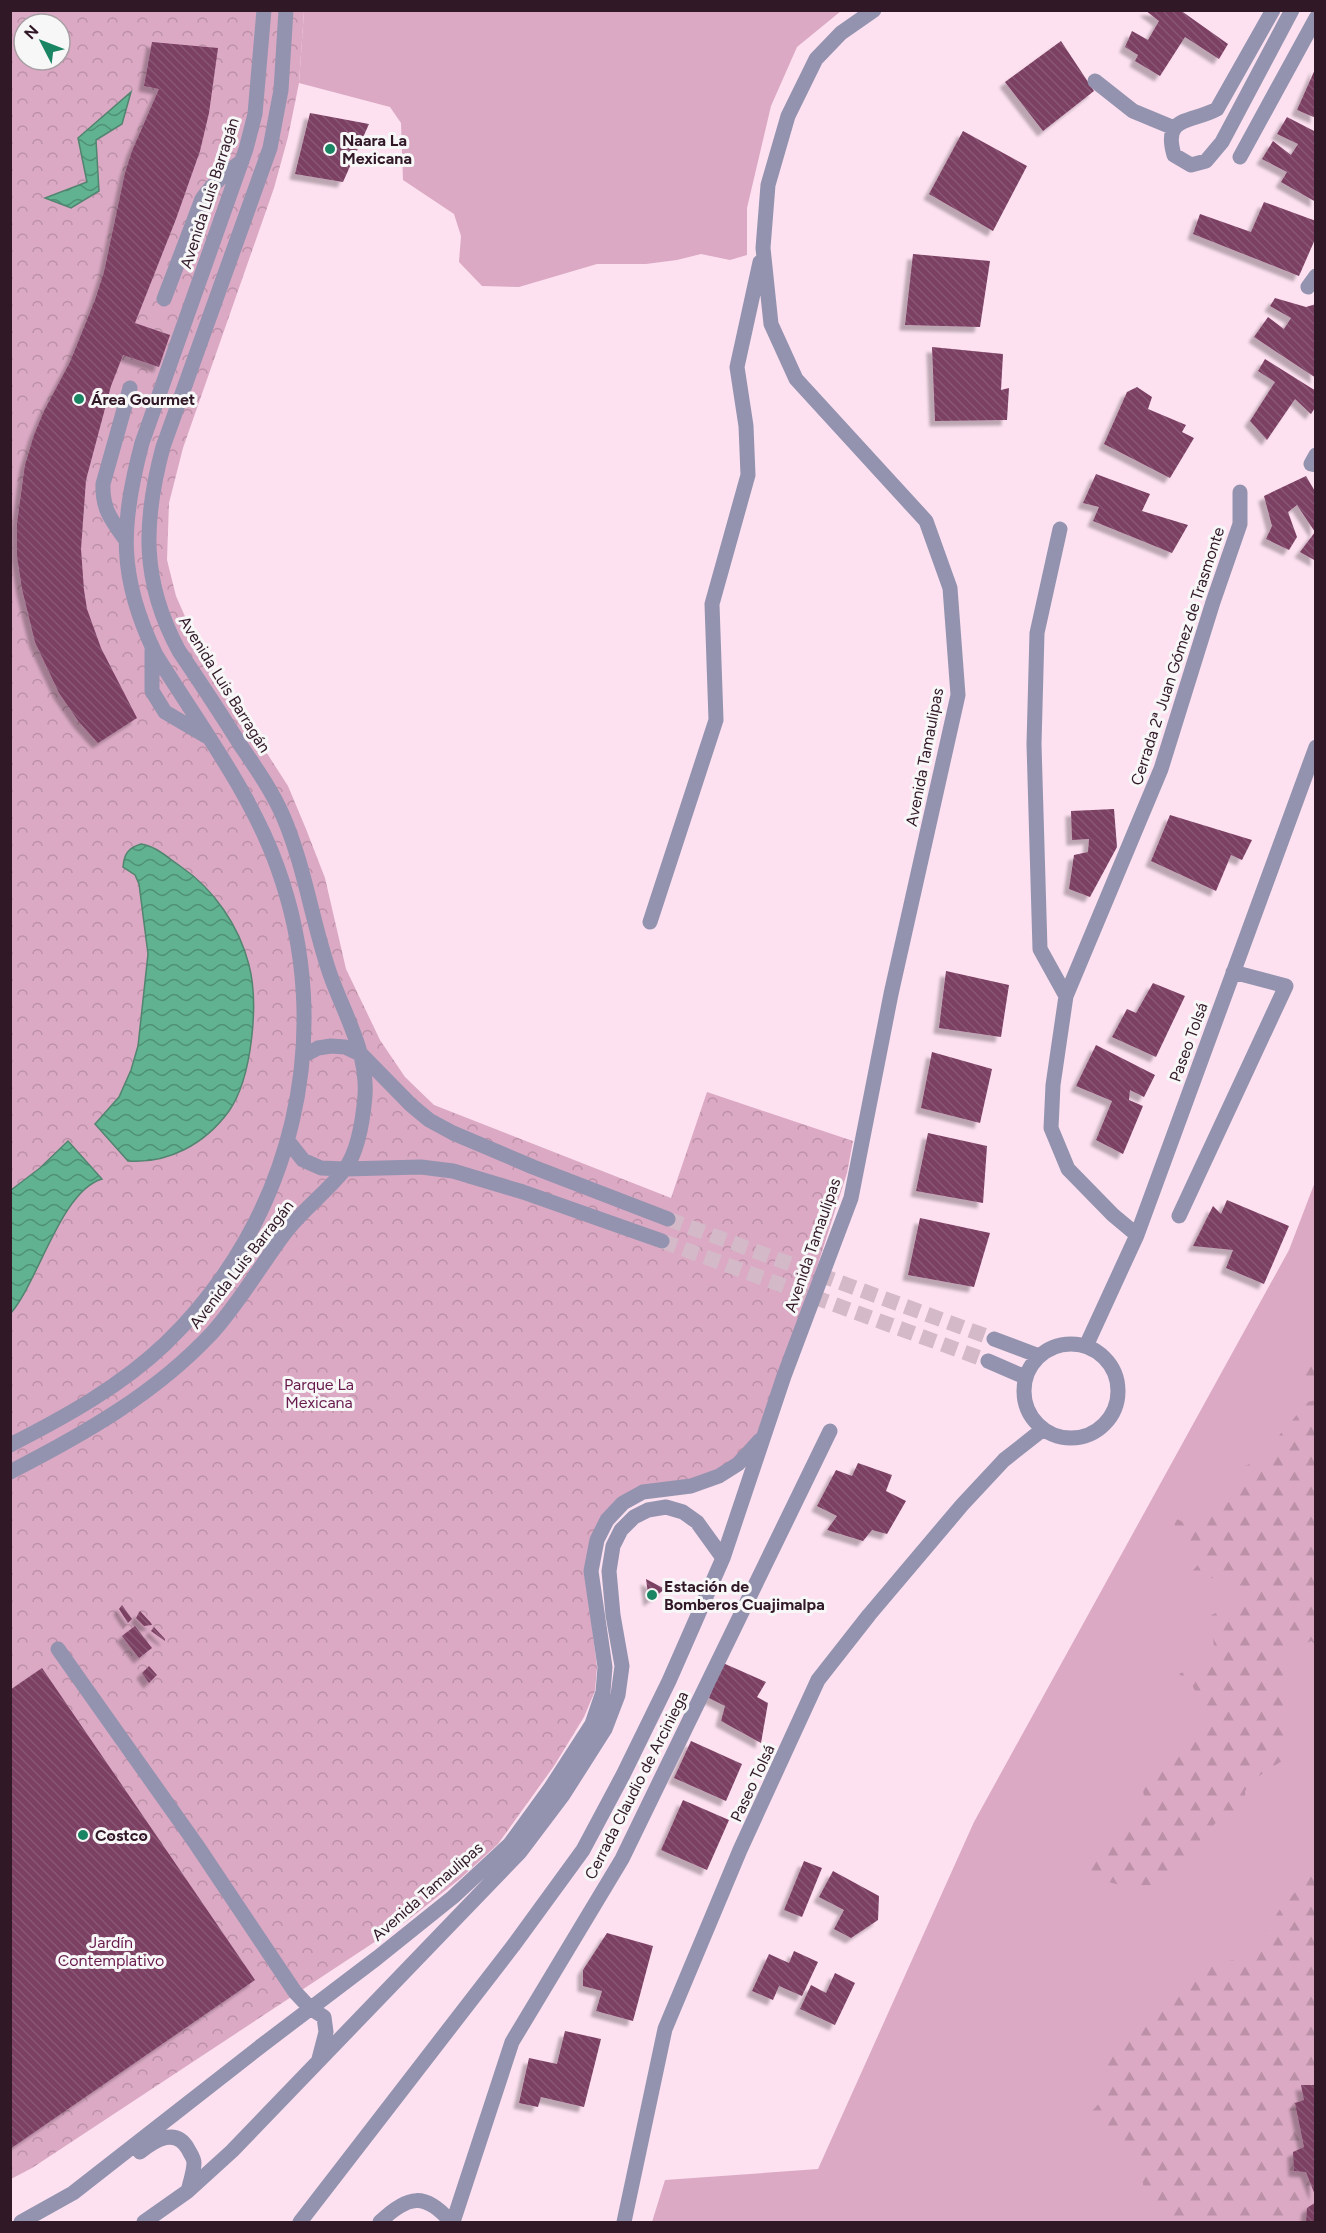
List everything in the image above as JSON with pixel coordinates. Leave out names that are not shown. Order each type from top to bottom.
[{"type":"street","name":"Avenida Luis Barragán","points":[[10,1445],[85,1404],[114,1384],[164,1345],[189,1320],[211,1294],[246,1242],[261,1211],[288,1141],[303,1056],[304,1030],[301,966],[293,921],[277,866],[251,807],[152,647],[135,606],[127,569],[125,539],[133,477],[142,443],[242,161],[255,114],[264,10]]},
{"type":"street","name":"Avenida Luis Barragán","points":[[10,1472],[110,1418],[135,1401],[187,1358],[234,1306],[285,1232],[345,1169],[353,1155],[360,1132],[365,1073],[362,1055],[331,976],[299,860],[282,814],[262,778],[179,651],[168,630],[155,592],[149,555],[148,532],[152,497],[163,447],[270,148],[281,90],[286,10]]},
{"type":"street","points":[[1273,10],[1217,109],[1206,115],[1182,121],[1174,128],[1170,141],[1174,155],[1191,165],[1206,161],[1222,142],[1292,10]]},
{"type":"street","name":"Avenida Tamaulipas","points":[[300,2223],[513,1946],[583,1850],[664,1692],[723,1558],[784,1376],[851,1198],[891,994],[958,695],[950,588],[926,521],[796,379],[771,324],[763,248],[768,185],[788,116],[816,59],[841,33],[876,12]]},
{"type":"street","points":[[1240,157],[1316,18]]},
{"type":"street","points":[[1095,81],[1132,111],[1174,128]]},
{"type":"street","points":[[164,299],[202,199],[221,177],[242,161]]},
{"type":"street","points":[[650,922],[716,720],[712,604],[748,475],[746,426],[737,367],[763,248]]},
{"type":"street","points":[[125,539],[106,512],[102,498],[103,484],[130,388]]},
{"type":"street","points":[[1316,455],[1311,464],[1316,465]]},
{"type":"street","name":"Cerrada 2ª Juan Gómez de Trasmonte","points":[[1137,1235],[1113,1215],[1068,1169],[1051,1128],[1053,1085],[1066,996],[1161,769],[1240,524],[1240,492]]},
{"type":"street","points":[[1060,529],[1037,633],[1034,744],[1040,949],[1066,996]]},
{"type":"street","points":[[126,556],[149,555]]},
{"type":"street","points":[[152,647],[152,691],[156,698],[165,712],[208,738]]},
{"type":"street","name":"Paseo Tolsá","points":[[1086,1346],[1137,1235],[1316,747]]},
{"type":"street","points":[[1179,1215],[1286,986],[1233,972]]},
{"type":"street","name":"Avenida Luis Barragán","points":[[303,1056],[318,1048],[345,1047],[362,1055],[429,1120],[453,1133],[533,1167],[668,1219]]},
{"type":"street","points":[[288,1141],[303,1160],[312,1165],[345,1169],[422,1167],[469,1175],[662,1241]]},
{"type":"street","points":[[994,1339],[1039,1356]]},
{"type":"street","points":[[1061,1345],[1086,1346],[1104,1356],[1116,1374],[1119,1394],[1113,1414],[1100,1430],[1081,1438],[1060,1438],[1041,1430],[1027,1412],[1023,1389],[1025,1377],[1039,1356],[1049,1349],[1061,1345]]},
{"type":"street","points":[[988,1361],[1025,1377]]},
{"type":"street","name":"Paseo Tolsá","points":[[624,2223],[665,2029],[740,1850],[818,1680],[869,1614],[962,1505],[1004,1460],[1041,1430]]},
{"type":"street","name":"Cerrada Claudio de Arciniega","points":[[452,2223],[512,2042],[622,1859],[830,1431]]},
{"type":"street","name":"Avenida Tamaulipas","points":[[20,2223],[73,2193],[377,1958],[453,1898],[510,1844],[550,1789],[592,1724],[603,1692],[605,1667],[591,1571],[597,1540],[607,1520],[623,1503],[643,1492],[691,1486],[719,1476],[738,1464],[764,1436]]},
{"type":"street","points":[[144,2223],[188,2191],[232,2151],[520,1852],[563,1795],[605,1729],[618,1695],[622,1665],[613,1615],[609,1571],[613,1546],[621,1530],[634,1517],[648,1510],[666,1507],[683,1512],[697,1522],[723,1558]]},
{"type":"street","points":[[58,1649],[196,1844],[296,1992],[310,2008],[324,2017],[324,2043],[318,2062]]},
{"type":"street","points":[[73,2193],[86,2192],[154,2141],[172,2136],[184,2143],[194,2162],[188,2191]]},
{"type":"street","points":[[380,2223],[396,2208],[414,2199],[427,2201],[440,2210],[452,2223]]},
{"type":"street","points":[[10,2216],[20,2223]]},
{"type":"green space","name":"Parque La Mexicana","points":[[11,11],[304,11],[299,83],[288,137],[274,188],[183,448],[169,503],[167,560],[176,596],[198,646],[288,786],[325,878],[346,969],[380,1040],[405,1077],[434,1105],[671,1198],[707,1092],[853,1141],[847,1173],[813,1280],[756,1439],[738,1458],[700,1478],[659,1483],[595,1533],[591,1617],[597,1667],[595,1691],[584,1717],[554,1766],[498,1844],[461,1878],[408,1920],[32,2168],[11,2179]]},
{"type":"green space","points":[[304,11],[841,11],[797,47],[771,106],[747,208],[747,255],[730,260],[701,254],[646,264],[597,264],[519,287],[482,286],[459,262],[461,236],[454,214],[403,180],[401,123],[390,107],[299,83]]},
{"type":"green space","points":[[1315,1182],[1315,1990],[1206,2222],[652,2222],[665,2180],[818,2169],[974,1822],[1289,1250]]},
{"type":"green space","points":[[1315,1351],[1315,1389],[1300,1376]]},
{"type":"green space","points":[[1315,1400],[1315,1644],[1311,1641],[1282,1655],[1290,1746],[1285,1759],[1256,1778],[1245,1791],[1246,1808],[1219,1819],[1180,1864],[1151,1885],[1123,1886],[1088,1876],[1079,1867],[1094,1851],[1118,1838],[1145,1807],[1143,1789],[1199,1728],[1206,1713],[1192,1685],[1179,1674],[1215,1658],[1211,1615],[1242,1603],[1233,1581],[1189,1575],[1203,1559],[1199,1550],[1177,1537],[1173,1517],[1189,1525],[1194,1518],[1216,1513],[1242,1490],[1235,1473],[1240,1468],[1257,1461],[1308,1402]]},
{"type":"green space","points":[[1315,1856],[1315,2222],[1175,2221],[1144,2192],[1138,2169],[1132,2159],[1092,2111],[1110,2092],[1105,2072],[1112,2044],[1136,2019],[1170,2000],[1196,1972],[1218,1963],[1254,1956],[1265,1932],[1280,1909],[1298,1889]]},
{"type":"water","points":[[131,92],[122,124],[96,140],[99,191],[71,208],[45,198],[87,182],[78,138]]},
{"type":"water","points":[[141,844],[157,850],[192,875],[224,910],[239,936],[249,965],[252,981],[253,1020],[248,1061],[243,1080],[237,1097],[219,1123],[209,1133],[184,1150],[157,1159],[128,1161],[95,1124],[119,1097],[131,1070],[138,1046],[148,954],[139,884],[135,875],[123,867],[124,858],[128,852]]},
{"type":"water","points":[[68,1141],[102,1179],[87,1187],[74,1200],[11,1313],[11,1190],[40,1168]]},
{"type":"building","points":[[1145,10],[1180,10],[1228,44],[1219,59],[1185,37],[1160,76],[1135,61],[1138,55],[1125,47],[1132,31],[1148,40],[1159,21]]},
{"type":"building","points":[[1061,41],[1094,91],[1043,131],[1005,82]]},
{"type":"building","name":"Área Gourmet","points":[[152,42],[218,48],[209,113],[200,151],[135,323],[170,335],[159,367],[123,355],[111,386],[86,480],[81,549],[87,609],[101,648],[137,718],[98,743],[79,722],[59,693],[35,642],[22,589],[17,556],[17,523],[25,465],[34,435],[70,362],[95,300],[104,272],[125,173],[159,89],[144,86]]},
{"type":"building","points":[[1316,67],[1316,118],[1297,110]]},
{"type":"building","name":"Naara La Mexicana","points":[[310,113],[369,124],[343,182],[295,174]]},
{"type":"building","points":[[1287,117],[1316,132],[1316,202],[1281,182],[1287,172],[1262,159],[1273,141],[1291,155],[1298,144],[1277,134]]},
{"type":"building","points":[[963,131],[1027,166],[993,231],[929,194]]},
{"type":"building","points":[[1264,202],[1316,221],[1316,237],[1299,276],[1193,234],[1200,214],[1251,232]]},
{"type":"building","points":[[913,254],[990,261],[980,327],[905,325]]},
{"type":"building","points":[[1275,298],[1306,307],[1316,304],[1316,378],[1254,337],[1268,317],[1284,329],[1291,318],[1270,306]]},
{"type":"building","points":[[932,347],[1003,354],[1001,390],[1009,388],[1007,420],[935,421]]},
{"type":"building","points":[[1265,359],[1316,391],[1316,406],[1311,414],[1295,399],[1267,440],[1250,421],[1275,382],[1258,371]]},
{"type":"building","points":[[1137,387],[1152,397],[1148,409],[1186,425],[1182,432],[1194,438],[1170,478],[1104,444],[1127,392]]},
{"type":"building","points":[[1096,474],[1150,494],[1142,511],[1188,525],[1172,553],[1093,521],[1099,507],[1083,503]]},
{"type":"building","points":[[1306,476],[1316,493],[1316,561],[1300,552],[1315,532],[1297,505],[1288,512],[1297,537],[1289,550],[1266,539],[1272,526],[1264,496]]},
{"type":"building","points":[[1114,809],[1117,847],[1090,897],[1069,889],[1074,855],[1088,852],[1089,839],[1072,840],[1071,811]]},
{"type":"building","points":[[1170,815],[1252,840],[1242,860],[1231,855],[1216,891],[1151,861]]},
{"type":"building","points":[[946,971],[1009,985],[1001,1037],[939,1028]]},
{"type":"building","points":[[1153,983],[1185,996],[1156,1057],[1112,1037],[1127,1009],[1136,1013]]},
{"type":"building","points":[[1096,1045],[1155,1075],[1144,1097],[1130,1090],[1129,1100],[1143,1106],[1123,1154],[1096,1140],[1112,1101],[1076,1086]]},
{"type":"building","points":[[932,1052],[992,1069],[980,1123],[921,1108]]},
{"type":"building","points":[[928,1133],[987,1146],[983,1203],[916,1191]]},
{"type":"building","points":[[1227,1200],[1289,1226],[1264,1284],[1226,1268],[1233,1250],[1193,1246],[1213,1206],[1221,1214]]},
{"type":"building","points":[[920,1218],[990,1233],[974,1287],[908,1275]]},
{"type":"building","points":[[858,1463],[892,1475],[886,1491],[906,1501],[887,1534],[872,1530],[863,1541],[827,1530],[837,1516],[817,1506],[836,1470],[852,1476]]},
{"type":"building","name":"Estación de Bomberos Cuajimalpa","points":[[646,1579],[665,1589],[649,1601]]},
{"type":"building","points":[[122,1605],[132,1619],[128,1623],[119,1609]]},
{"type":"building","points":[[140,1611],[152,1625],[144,1626],[136,1618]]},
{"type":"building","points":[[135,1626],[152,1648],[139,1658],[122,1636]]},
{"type":"building","points":[[154,1627],[165,1639],[165,1641],[151,1631]]},
{"type":"building","points":[[723,1663],[766,1682],[757,1697],[768,1703],[761,1743],[721,1721],[725,1706],[709,1698]]},
{"type":"building","points":[[149,1666],[157,1675],[149,1683],[142,1673]]},
{"type":"building","name":"Jardín Contemplativo","points":[[42,1668],[255,1980],[10,2149],[10,1690]]},
{"type":"building","points":[[691,1741],[742,1764],[726,1801],[674,1778]]},
{"type":"building","points":[[683,1800],[729,1820],[707,1870],[661,1850]]},
{"type":"building","points":[[804,1861],[822,1868],[802,1917],[784,1910]]},
{"type":"building","points":[[833,1871],[879,1896],[878,1920],[851,1938],[834,1929],[844,1910],[819,1897]]},
{"type":"building","points":[[607,1933],[653,1946],[633,2021],[596,2011],[602,1991],[583,1986],[583,1970]]},
{"type":"building","points":[[794,1951],[818,1962],[802,1996],[779,1986],[773,2000],[752,1991],[769,1954],[789,1963]]},
{"type":"building","points":[[835,1973],[855,1983],[835,2025],[800,2009],[811,1985],[826,1993]]},
{"type":"building","points":[[565,2031],[601,2039],[584,2107],[541,2097],[538,2107],[519,2103],[529,2058],[557,2064]]},
{"type":"building","points":[[1301,2085],[1316,2085],[1315,2195],[1306,2172],[1294,2171],[1293,2152],[1304,2147],[1295,2103],[1304,2100]]},
{"type":"building","points":[[1316,2202],[1316,2222],[1306,2222],[1307,2208]]},
{"type":"tunnel","points":[[668,1219],[994,1339]]},
{"type":"tunnel","points":[[662,1241],[988,1361]]},
{"type":"place","name":"Naara La Mexicana","points":[[330,149]]},
{"type":"place","name":"Área Gourmet","points":[[79,399]]},
{"type":"place","name":"Estación de Bomberos Cuajimalpa","points":[[652,1595]]},
{"type":"place","name":"Costco","points":[[83,1835]]}]
